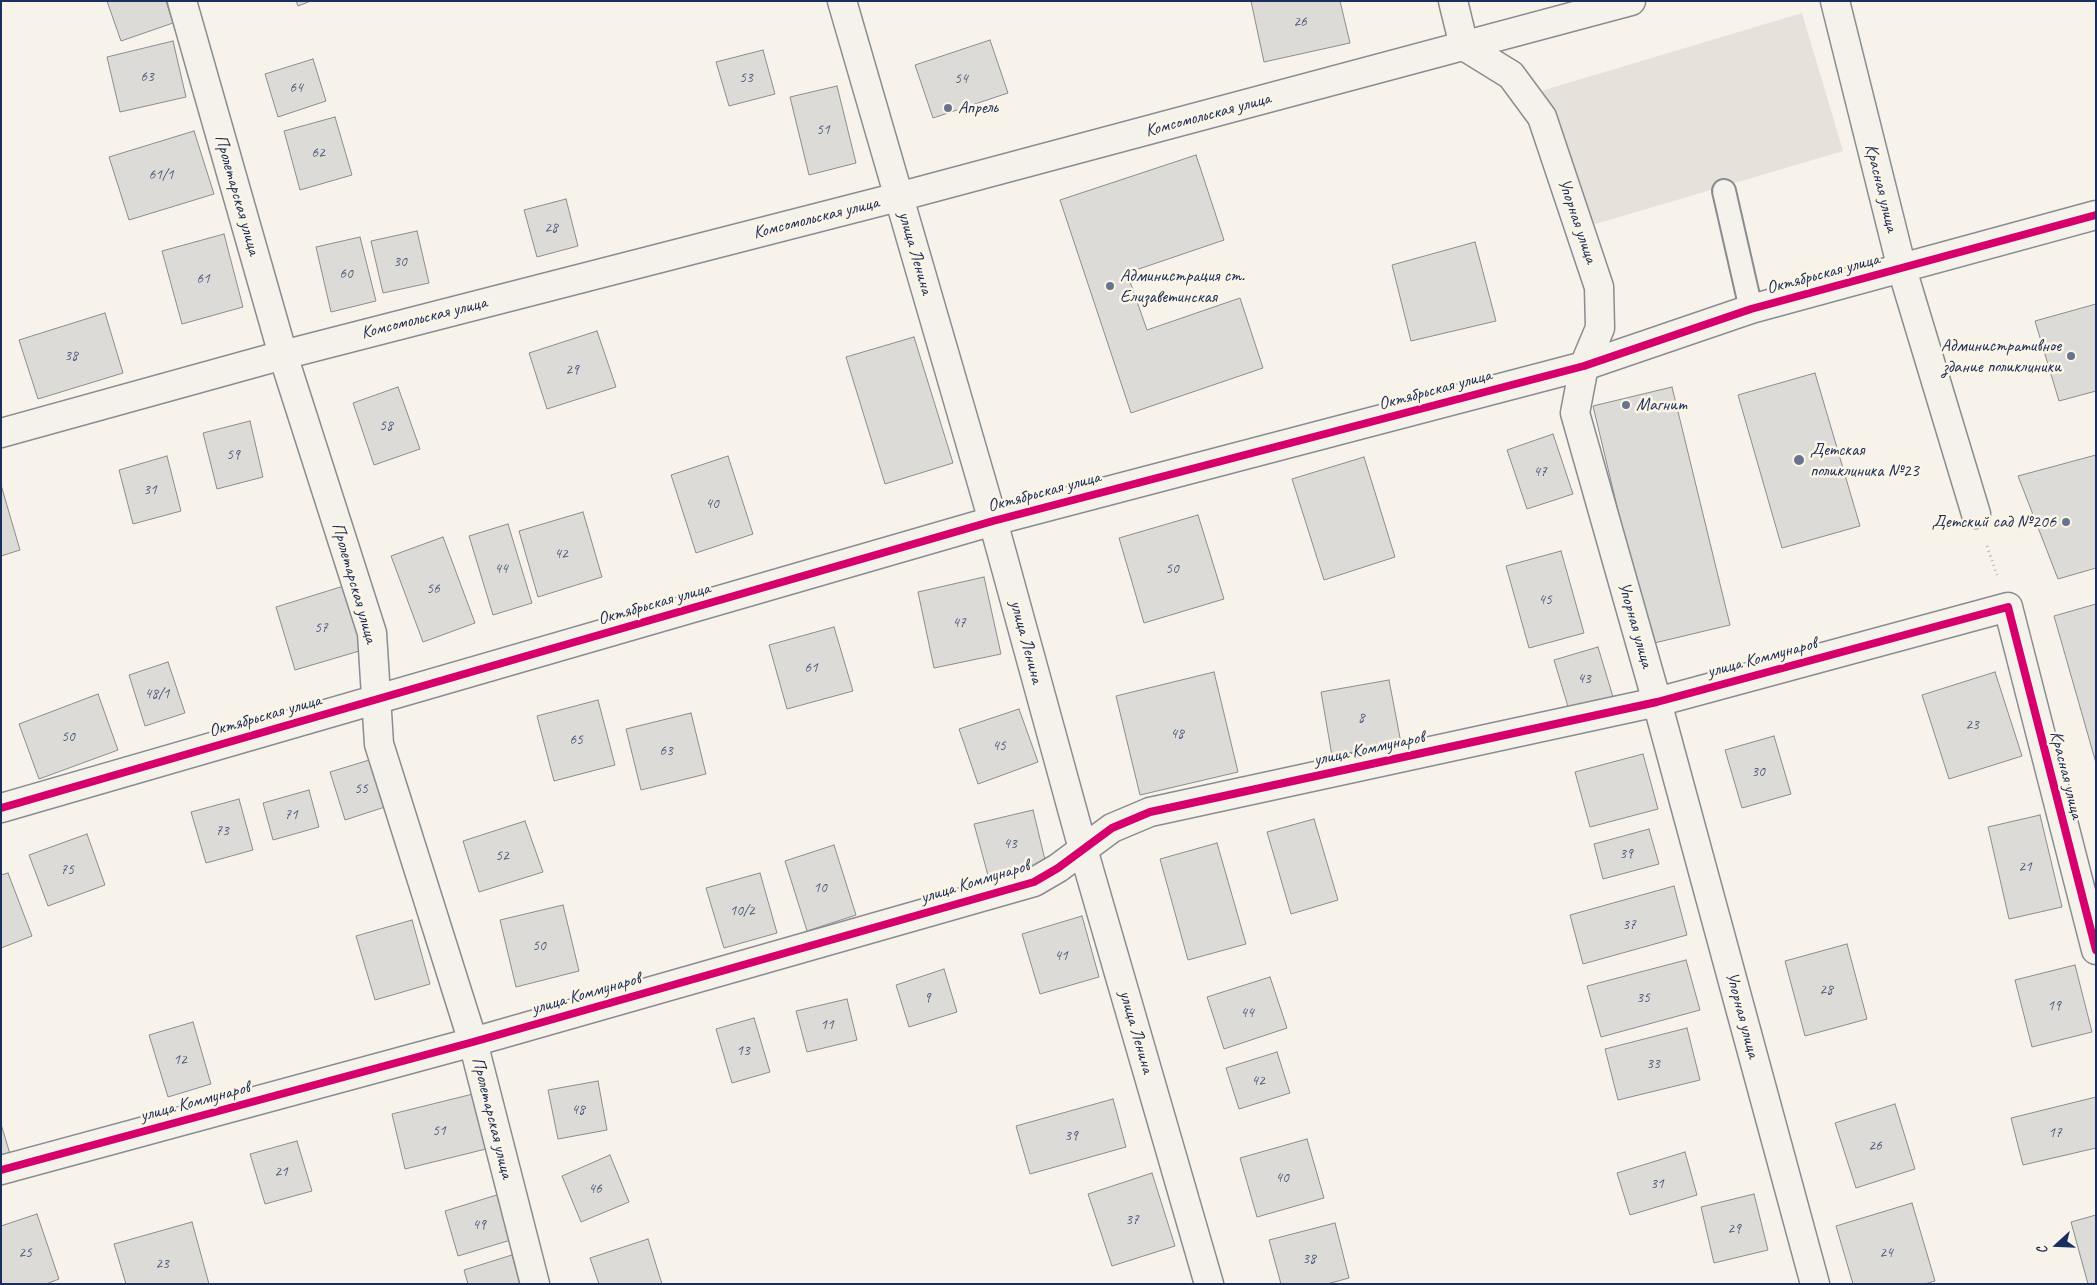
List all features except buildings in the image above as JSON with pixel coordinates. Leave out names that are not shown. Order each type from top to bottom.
[{"type":"street","name":"Пролетарская улица","points":[[182,1],[283,355],[372,633],[378,700],[379,744],[473,1042],[535,1284]]},
{"type":"street","name":"улица Ленина","points":[[842,1],[993,521],[1083,849],[1209,1284]]},
{"type":"street","points":[[1453,1],[1464,46]]},
{"type":"street","name":"Комсомольская улица","points":[[1,433],[283,355],[898,197],[1631,1]]},
{"type":"street","name":"Красная улица","points":[[1835,1],[1902,268],[1976,514]]},
{"type":"street","name":"Упорная улица","points":[[1464,46],[1511,75],[1542,117],[1599,287],[1600,328],[1584,366],[1575,412],[1657,702],[1815,1284]]},
{"type":"street","name":"Октябрьская улица","points":[[1,808],[993,521],[1584,366],[1751,309],[2096,215]]},
{"type":"street","name":"Красная улица","points":[[2008,606],[2096,950]]},
{"type":"street","name":"улица Коммунаров","points":[[1,1170],[473,1042],[1034,882],[1058,868],[1112,828],[1150,812],[1657,702],[2008,606]]},
{"type":"lane","points":[[1724,191],[1751,309]]},
{"type":"path","points":[[1976,514],[2008,606]]},
{"type":"shaded area","points":[[1802,13],[1843,151],[1582,228],[1541,91]]},
{"type":"cycle path","points":[[1,808],[993,521],[1584,366],[1751,309],[2096,215]]},
{"type":"cycle path","points":[[1,1170],[473,1042],[1034,882],[1058,868],[1112,828],[1150,812],[1657,702],[2008,607],[2096,950]]},
{"type":"place","name":"Апрель","points":[[948,108]]},
{"type":"place","name":"Администрация ст. Елизаветинская","points":[[1110,286]]},
{"type":"place","name":"Административное здание поликлиники","points":[[2071,356]]},
{"type":"place","name":"Магнит","points":[[1626,405]]},
{"type":"place","name":"Детская поликлиника №23","points":[[1799,460]]},
{"type":"place","name":"Детский сад №206","points":[[2066,522]]}]
